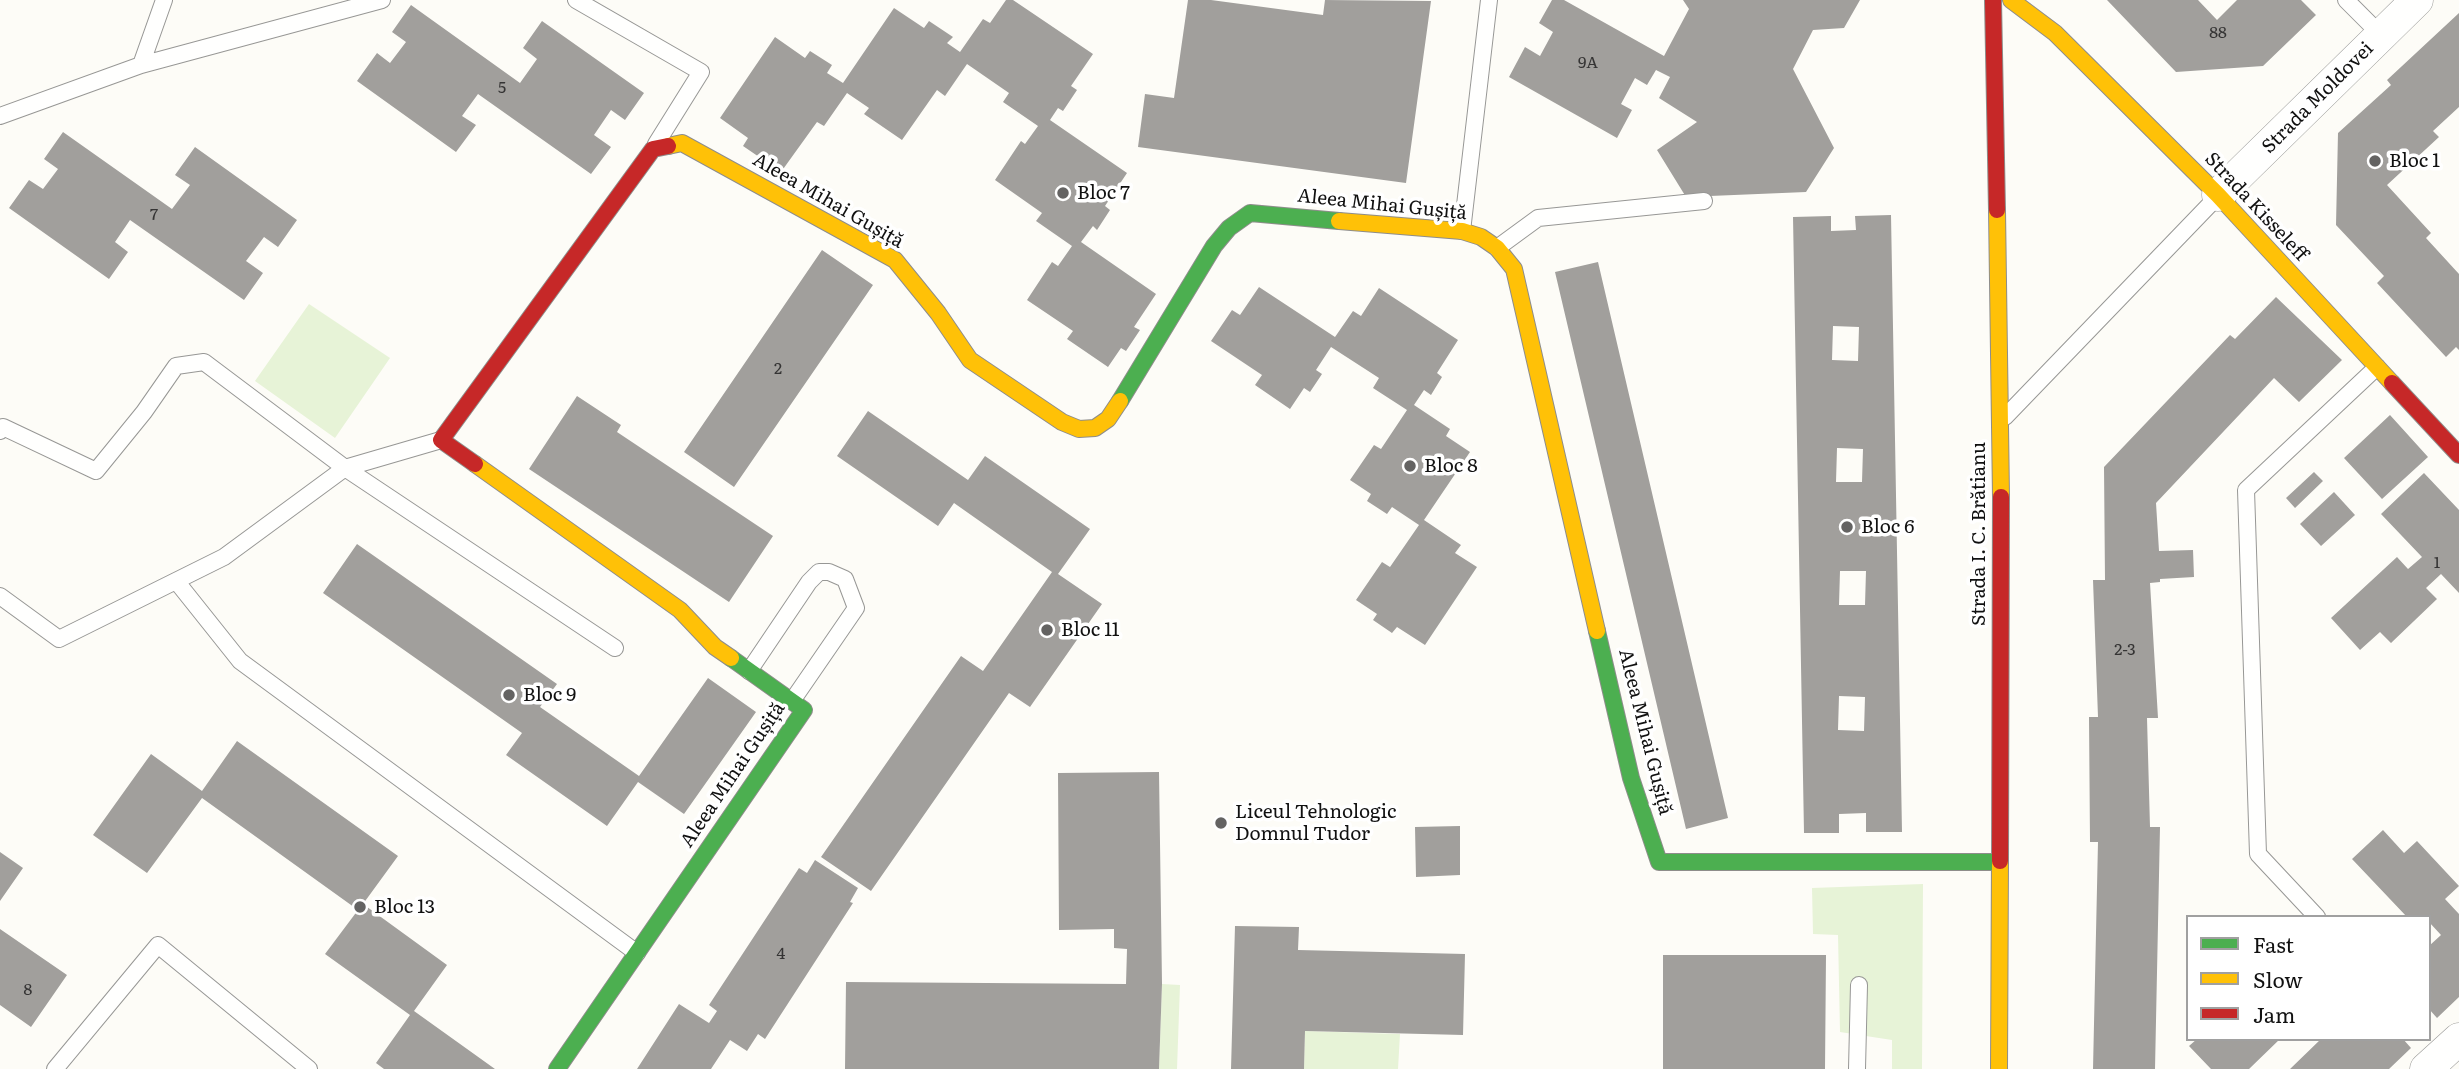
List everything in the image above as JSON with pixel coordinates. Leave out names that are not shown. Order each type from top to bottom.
[{"type":"street","name":"Strada I. C. Brătianu","points":[[1993,0],[2001,421],[1999,1069]]},
{"type":"street","name":"Strada Kisseleff","points":[[2011,0],[2055,33],[2218,195],[2459,455]]},
{"type":"street","name":"Strada Moldovei","points":[[2218,195],[2417,0]]},
{"type":"street","name":"Aleea Mihai Gușiță","points":[[653,149],[682,143],[895,260],[938,313],[970,360],[1062,422],[1079,429],[1095,428],[1108,419],[1214,246],[1228,228],[1250,214],[1462,231],[1481,237],[1497,248],[1514,269],[1631,778],[1658,862],[1998,862]]},
{"type":"street","points":[[441,440],[653,149]]},
{"type":"street","name":"Aleea Mihai Gușiță","points":[[441,440],[680,610],[715,647],[804,710],[557,1069]]},
{"type":"lane","points":[[141,65],[164,0]]},
{"type":"lane","points":[[0,116],[141,65],[382,0]]},
{"type":"lane","points":[[576,0],[701,72],[653,149]]},
{"type":"lane","points":[[1462,231],[1489,0]]},
{"type":"lane","points":[[2346,0],[2381,35]]},
{"type":"lane","points":[[2001,421],[2218,195]]},
{"type":"lane","points":[[1497,248],[1538,218],[1704,201]]},
{"type":"lane","points":[[0,431],[3,427],[96,471],[144,412],[176,366],[204,362],[345,468],[615,648]]},
{"type":"lane","points":[[2315,915],[2258,853],[2246,491],[2377,367]]},
{"type":"lane","points":[[0,596],[58,639],[224,557],[345,468],[441,440]]},
{"type":"lane","points":[[749,671],[819,572],[829,572],[845,579],[856,608],[792,701]]},
{"type":"lane","points":[[177,582],[240,661],[637,953]]},
{"type":"lane","points":[[55,1069],[158,945],[309,1069]]},
{"type":"lane","points":[[1857,1069],[1859,985]]},
{"type":"green space","points":[[309,304],[390,358],[335,438],[255,381]]},
{"type":"green space","points":[[1923,884],[1922,1069],[1892,1069],[1892,1040],[1840,1032],[1838,935],[1813,934],[1812,888]]},
{"type":"green space","points":[[1162,984],[1180,985],[1177,1069],[1159,1069]]},
{"type":"green space","points":[[1305,1031],[1400,1034],[1398,1069],[1304,1069]]},
{"type":"building","name":"Bloc 7","points":[[1006,0],[1013,0],[1093,54],[1071,86],[1077,90],[1063,111],[1058,108],[1050,120],[1127,173],[1105,206],[1110,210],[1097,230],[1093,226],[1081,242],[1156,294],[1134,327],[1140,330],[1126,351],[1121,348],[1108,367],[1067,339],[1073,331],[1027,300],[1052,262],[1058,266],[1072,246],[1036,221],[1042,213],[995,180],[1021,141],[1025,144],[1038,126],[1003,102],[1009,93],[967,64],[945,96],[937,90],[902,140],[864,114],[869,108],[847,93],[824,126],[817,122],[781,172],[743,146],[748,138],[720,118],[775,37],[805,58],[810,51],[832,65],[827,73],[843,83],[894,8],[924,28],[929,21],[953,37],[947,43],[960,52],[983,19],[990,23]]},
{"type":"building","points":[[1188,0],[1211,0],[1323,15],[1325,0],[1431,1],[1406,183],[1138,147],[1145,94],[1174,98]]},
{"type":"building","points":[[1552,0],[1564,0],[1664,56],[1689,9],[1683,0],[1860,0],[1844,28],[1813,30],[1793,69],[1834,148],[1806,192],[1686,197],[1657,150],[1697,122],[1659,98],[1670,77],[1656,70],[1647,85],[1635,78],[1621,104],[1632,110],[1617,138],[1509,77],[1525,47],[1540,56],[1553,32],[1539,23]]},
{"type":"building","points":[[2107,0],[2198,0],[2217,20],[2237,0],[2301,0],[2316,15],[2263,66],[2176,72]]},
{"type":"building","points":[[411,5],[520,83],[537,59],[523,48],[542,21],[644,93],[625,120],[611,110],[594,135],[611,147],[591,174],[478,94],[462,116],[476,125],[456,152],[357,81],[377,53],[390,63],[406,42],[392,32]]},
{"type":"building","name":"Bloc 1","points":[[2459,13],[2459,107],[2433,131],[2439,137],[2387,185],[2431,233],[2426,238],[2459,274],[2459,350],[2456,347],[2446,357],[2377,283],[2384,276],[2336,225],[2338,133],[2391,85],[2387,80]]},
{"type":"building","points":[[63,132],[172,209],[190,185],[175,175],[195,147],[297,220],[278,247],[264,237],[246,261],[263,273],[244,300],[130,220],[115,242],[128,252],[109,279],[9,208],[29,180],[43,189],[58,169],[44,159]]},
{"type":"building","name":"Bloc 6","points":[[1891,215],[1902,832],[1866,832],[1866,813],[1839,814],[1839,833],[1804,833],[1793,217],[1831,216],[1831,231],[1856,230],[1855,216]],"holes":[[[1833,326],[1859,327],[1858,361],[1832,360]],[[1837,448],[1863,449],[1862,482],[1836,482]],[[1840,571],[1866,571],[1865,605],[1839,605]],[[1839,696],[1865,697],[1864,731],[1838,730]]]},
{"type":"building","points":[[822,250],[873,285],[734,487],[684,452]]},
{"type":"building","points":[[1598,262],[1728,818],[1686,829],[1555,272]]},
{"type":"building","name":"Bloc 8","points":[[1259,287],[1335,337],[1353,311],[1361,316],[1379,288],[1458,340],[1437,373],[1442,377],[1431,395],[1424,390],[1414,405],[1450,429],[1446,436],[1470,452],[1424,520],[1461,545],[1455,553],[1477,567],[1425,645],[1397,627],[1392,633],[1373,620],[1377,614],[1356,600],[1382,562],[1390,567],[1419,525],[1392,507],[1387,514],[1367,501],[1371,494],[1350,480],[1374,445],[1381,449],[1407,410],[1373,388],[1379,378],[1331,347],[1316,370],[1322,374],[1310,392],[1304,388],[1290,409],[1255,385],[1262,375],[1211,341],[1232,310],[1240,315]]},
{"type":"building","points":[[2276,297],[2342,360],[2299,402],[2274,378],[2156,503],[2159,551],[2193,550],[2194,577],[2160,579],[2160,582],[2150,583],[2158,718],[2147,718],[2150,827],[2160,827],[2155,1069],[2093,1069],[2098,842],[2090,842],[2089,717],[2098,717],[2093,580],[2105,580],[2104,467],[2230,335],[2235,339]]},
{"type":"building","points":[[577,396],[621,425],[617,432],[773,536],[729,602],[529,469]]},
{"type":"building","name":"Bloc 11","points":[[868,411],[968,480],[985,456],[1090,529],[1058,574],[1102,604],[1030,707],[1009,693],[871,891],[821,857],[961,656],[983,671],[1052,572],[954,503],[938,526],[837,456]]},
{"type":"building","points":[[2390,415],[2428,457],[2382,499],[2344,458]]},
{"type":"building","points":[[2314,472],[2323,481],[2295,508],[2286,498]]},
{"type":"building","points":[[2424,473],[2459,510],[2459,593],[2441,574],[2426,588],[2437,599],[2391,643],[2380,632],[2360,650],[2331,618],[2397,557],[2408,569],[2422,557],[2381,514]]},
{"type":"building","points":[[2334,492],[2355,515],[2321,546],[2300,524]]},
{"type":"building","name":"Bloc 9","points":[[357,544],[557,684],[540,707],[639,776],[708,678],[756,712],[684,814],[638,782],[607,826],[506,755],[522,733],[323,593]]},
{"type":"building","name":"Bloc 13","points":[[237,741],[398,856],[363,904],[447,965],[414,1011],[495,1069],[384,1069],[376,1063],[410,1015],[325,954],[358,910],[202,798],[147,873],[93,835],[151,754],[202,791]]},
{"type":"building","points":[[1159,772],[1162,984],[1159,1069],[845,1069],[846,982],[1126,984],[1127,949],[1114,948],[1114,929],[1059,930],[1058,773]]},
{"type":"building","points":[[1460,826],[1460,875],[1416,877],[1415,827]]},
{"type":"building","points":[[2383,830],[2404,853],[2417,841],[2459,886],[2445,899],[2459,914],[2459,997],[2437,1018],[2431,1011],[2431,944],[2441,935],[2431,924],[2431,915],[2405,915],[2352,859]]},
{"type":"building","points":[[0,852],[23,868],[0,901]]},
{"type":"building","points":[[815,860],[858,888],[850,902],[853,903],[765,1039],[758,1034],[747,1051],[730,1040],[711,1069],[637,1069],[679,1004],[709,1023],[717,1011],[709,1005],[799,868],[807,873]]},
{"type":"building","points":[[1235,926],[1299,927],[1298,950],[1465,954],[1463,1035],[1305,1031],[1304,1069],[1231,1069]]},
{"type":"building","points":[[0,929],[67,975],[31,1027],[0,1005]]},
{"type":"building","points":[[1663,955],[1826,955],[1825,1069],[1663,1069]]},
{"type":"building","points":[[2195,1041],[2278,1041],[2249,1069],[2211,1069],[2189,1046]]},
{"type":"building","points":[[2319,1041],[2405,1041],[2411,1048],[2389,1069],[2290,1069]]},
{"type":"traffic: fast","points":[[1120,401],[1214,246],[1229,228],[1250,213],[1339,221]]},
{"type":"traffic: fast","points":[[1597,631],[1631,778],[1659,862],[1998,862]]},
{"type":"traffic: fast","points":[[557,1069],[804,710],[731,658]]},
{"type":"traffic: slow","points":[[2011,0],[2055,33],[2218,195],[2392,383]]},
{"type":"traffic: slow","points":[[668,146],[682,143],[895,260],[938,313],[970,360],[1062,422],[1079,429],[1095,428],[1108,419],[1120,401]]},
{"type":"traffic: slow","points":[[1997,210],[2001,497]]},
{"type":"traffic: slow","points":[[1339,221],[1462,231],[1481,237],[1497,248],[1514,269],[1597,631]]},
{"type":"traffic: slow","points":[[475,464],[680,610],[715,647],[731,658]]},
{"type":"traffic: slow","points":[[1999,1069],[2000,861]]},
{"type":"traffic: jam","points":[[1993,0],[1997,210]]},
{"type":"traffic: jam","points":[[475,464],[441,440],[653,149],[668,146]]},
{"type":"traffic: jam","points":[[2392,383],[2459,455]]},
{"type":"traffic: jam","points":[[2000,861],[2001,497]]},
{"type":"place","name":"Bloc 1","points":[[2375,161]]},
{"type":"place","name":"Bloc 7","points":[[1063,193]]},
{"type":"place","name":"Bloc 8","points":[[1410,466]]},
{"type":"place","name":"Bloc 6","points":[[1847,527]]},
{"type":"place","name":"Bloc 11","points":[[1047,630]]},
{"type":"place","name":"Bloc 9","points":[[509,695]]},
{"type":"place","name":"Liceul Tehnologic Domnul Tudor","points":[[1221,823]]},
{"type":"place","name":"Bloc 13","points":[[360,907]]}]
